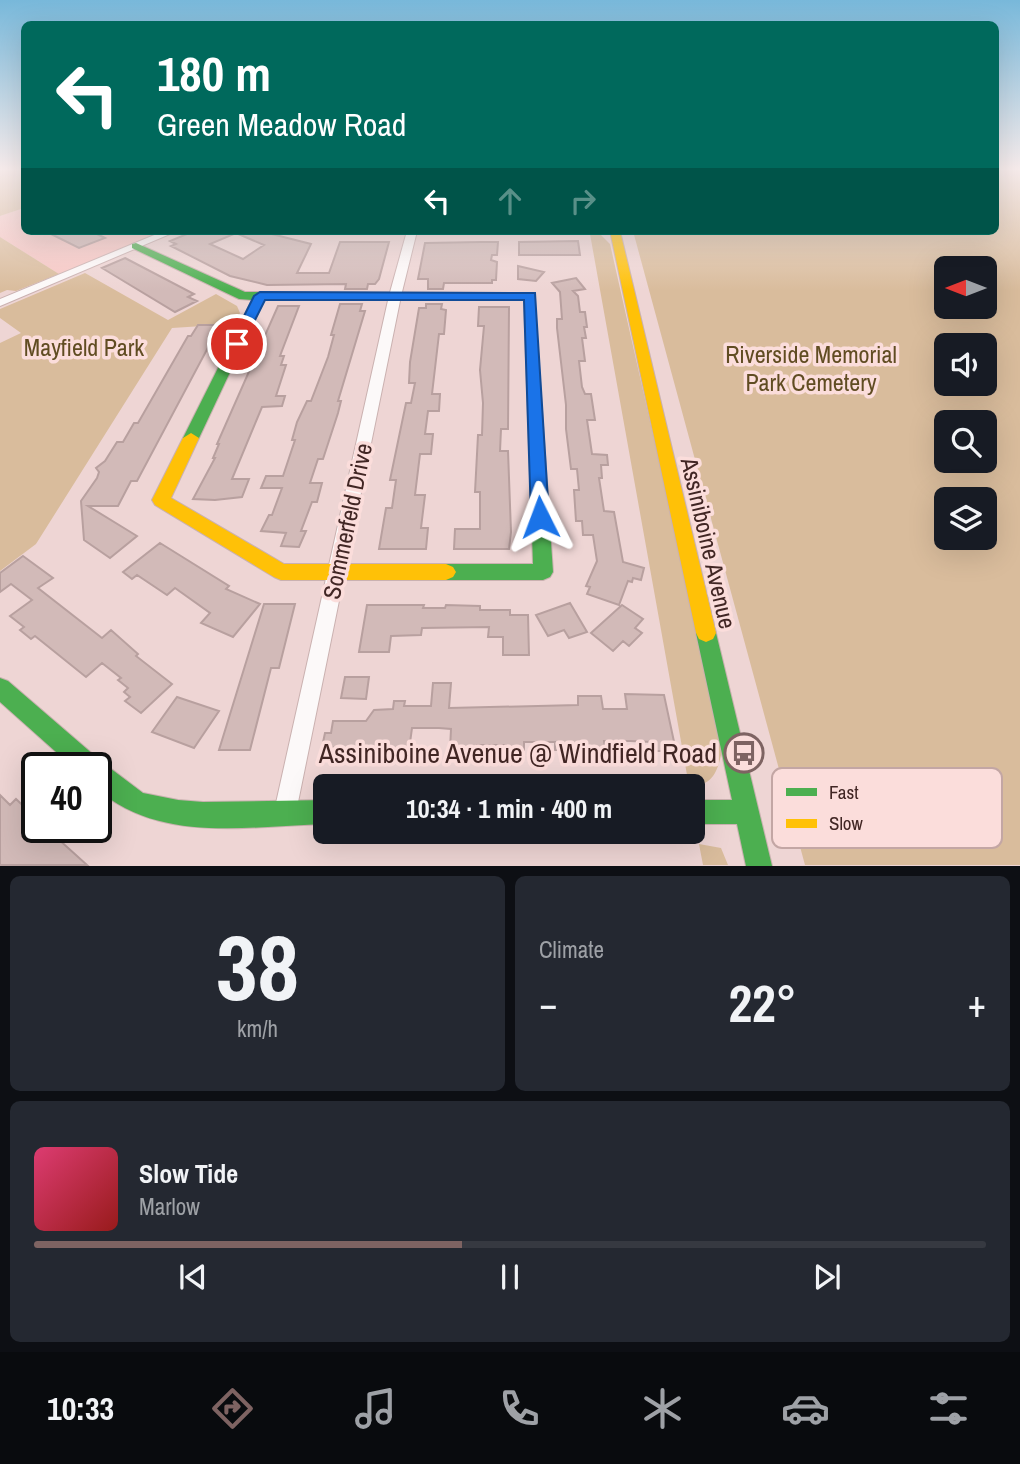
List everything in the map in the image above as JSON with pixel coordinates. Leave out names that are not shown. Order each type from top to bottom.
[{"type":"street","points":[[0,303],[162,235]]},
{"type":"street","name":"Sommerfeld Drive","points":[[285,812],[395,296],[411,235]]},
{"type":"street","name":"Assiniboine Avenue","points":[[616,235],[759,866]]},
{"type":"street","points":[[136,246],[234,293],[260,296],[530,296],[542,572],[281,572],[161,500],[260,296]]},
{"type":"street","points":[[0,688],[74,752]]},
{"type":"street","points":[[112,786],[140,804],[168,813],[313,812]]},
{"type":"street","points":[[705,812],[746,811]]},
{"type":"shaded area","points":[[21,210],[21,235],[153,235],[59,274],[0,237],[0,216]]},
{"type":"green space","points":[[0,210],[17,210],[0,216]]},
{"type":"green space","name":"Riverside Memorial Park Cemetery","points":[[999,210],[1020,210],[1020,865],[805,865],[800,848],[1002,848],[1002,768],[779,768],[634,235],[999,235]]},
{"type":"green space","points":[[590,235],[601,235],[610,244],[723,745],[720,761],[705,783],[705,774],[687,774]]},
{"type":"green space","points":[[0,237],[59,274],[16,291],[7,290],[0,293]]},
{"type":"green space","name":"Mayfield Park","points":[[85,273],[168,320],[216,294],[237,306],[240,313],[234,324],[172,328],[36,544],[0,571],[0,343],[21,333],[0,318],[0,309]]},
{"type":"green space","points":[[699,844],[721,848],[728,865],[703,865]]},
{"type":"building","points":[[53,235],[99,235],[105,238],[79,248]]},
{"type":"building","points":[[184,235],[231,235],[210,244],[243,259],[264,245],[241,235],[276,235],[311,244],[297,273],[329,273],[340,242],[389,242],[379,279],[375,284],[368,284],[367,289],[345,289],[346,284],[267,285],[230,276],[171,246],[176,244],[170,241]]},
{"type":"building","points":[[578,241],[580,255],[519,255],[519,242]]},
{"type":"building","points":[[498,242],[497,255],[492,255],[491,260],[497,262],[496,280],[492,280],[492,283],[444,283],[443,289],[428,289],[428,279],[418,279],[425,243]]},
{"type":"building","points":[[125,258],[194,294],[188,297],[197,301],[175,312],[102,268]]},
{"type":"building","points":[[518,266],[544,272],[536,281],[518,279]]},
{"type":"building","points":[[576,278],[585,289],[573,291],[578,296],[580,312],[585,312],[587,327],[584,327],[586,338],[582,338],[585,361],[579,361],[582,387],[585,394],[591,394],[595,420],[587,420],[592,454],[607,455],[608,465],[601,465],[602,478],[599,478],[604,511],[614,512],[623,562],[644,568],[641,580],[633,578],[632,582],[628,581],[619,605],[587,594],[590,587],[586,586],[597,561],[593,535],[583,535],[582,521],[576,521],[574,490],[579,490],[577,469],[571,469],[557,328],[557,319],[562,319],[560,292],[552,283]]},
{"type":"building","points":[[340,304],[362,304],[360,311],[365,311],[338,401],[341,401],[338,413],[323,459],[318,459],[310,483],[322,483],[317,502],[312,502],[301,531],[306,531],[299,547],[281,546],[286,533],[261,531],[269,515],[272,515],[282,488],[261,488],[266,476],[283,476],[295,440],[292,440],[297,422],[307,401],[311,401],[328,357]]},
{"type":"building","points":[[426,304],[442,304],[441,309],[446,310],[444,334],[439,334],[432,394],[440,394],[439,411],[428,411],[425,434],[433,434],[431,454],[420,454],[415,495],[425,495],[421,528],[428,528],[426,549],[379,549],[386,508],[392,508],[396,480],[390,480],[406,403],[411,403],[415,383],[409,383],[410,362],[419,308],[426,308]]},
{"type":"building","points":[[278,306],[299,306],[280,356],[284,356],[281,365],[286,365],[276,396],[285,396],[282,406],[262,407],[232,479],[249,479],[242,497],[193,499],[215,458],[217,444]]},
{"type":"building","points":[[479,307],[509,307],[508,429],[501,429],[500,451],[508,451],[511,532],[509,549],[454,549],[455,529],[480,529],[480,492],[475,492],[478,435],[482,435],[480,370],[484,326],[478,326]]},
{"type":"building","points":[[198,325],[220,325],[137,481],[131,481],[118,506],[88,506],[137,536],[110,558],[84,540],[81,501],[97,478],[99,472],[96,468],[105,461],[117,442],[123,442],[134,423],[138,423],[188,336],[191,336]]},
{"type":"building","points":[[160,543],[229,586],[226,589],[260,604],[233,637],[201,623],[210,613],[175,588],[167,595],[137,575],[132,579],[123,572]]},
{"type":"building","points":[[23,556],[53,578],[38,588],[102,638],[111,630],[138,654],[136,656],[172,684],[141,713],[125,701],[130,697],[124,692],[128,688],[118,680],[121,678],[102,663],[86,677],[35,636],[31,639],[20,630],[24,627],[10,616],[32,600],[11,584],[0,592],[0,573]]},
{"type":"building","points":[[570,603],[587,632],[569,638],[564,630],[548,636],[536,615]]},
{"type":"building","points":[[264,604],[295,604],[279,668],[271,668],[250,750],[219,750]]},
{"type":"building","points":[[367,605],[424,605],[423,608],[445,608],[446,605],[480,606],[480,610],[510,610],[510,615],[528,615],[529,655],[503,655],[503,637],[488,637],[489,627],[422,628],[421,635],[391,636],[389,652],[359,652]]},
{"type":"building","points":[[622,605],[643,619],[635,628],[642,633],[629,646],[623,641],[613,651],[591,633]]},
{"type":"building","points":[[345,677],[369,677],[366,699],[341,698]]},
{"type":"building","points":[[433,683],[451,683],[449,708],[578,705],[578,696],[601,696],[603,709],[627,709],[625,694],[664,695],[676,751],[654,751],[653,742],[630,741],[604,741],[605,749],[555,750],[555,742],[524,742],[524,750],[506,750],[506,745],[477,745],[477,750],[450,750],[451,729],[439,728],[412,728],[409,750],[349,751],[349,748],[322,747],[325,733],[331,733],[333,721],[366,721],[374,710],[393,709],[394,701],[405,701],[404,706],[431,706]]},
{"type":"building","points":[[177,697],[219,711],[194,748],[152,732]]},
{"type":"building","points":[[0,795],[10,805],[16,799],[21,804],[21,843],[63,843],[87,865],[0,865]]},
{"type":"traffic: fast","points":[[136,246],[243,296],[530,296],[543,572],[446,572]]},
{"type":"traffic: fast","points":[[191,438],[260,296]]},
{"type":"traffic: fast","points":[[706,633],[759,866]]},
{"type":"traffic: fast","points":[[0,688],[74,752]]},
{"type":"traffic: fast","points":[[112,786],[139,804],[178,813],[230,815],[313,812]]},
{"type":"traffic: fast","points":[[705,812],[746,812]]},
{"type":"traffic: slow","points":[[616,235],[706,633]]},
{"type":"traffic: slow","points":[[191,438],[161,500],[281,572],[446,572]]},
{"type":"place","name":"Assiniboine Avenue @ Windfield Road","points":[[744,753]]},
{"type":"route","points":[[237,344],[260,296],[530,296],[540,517]]}]
